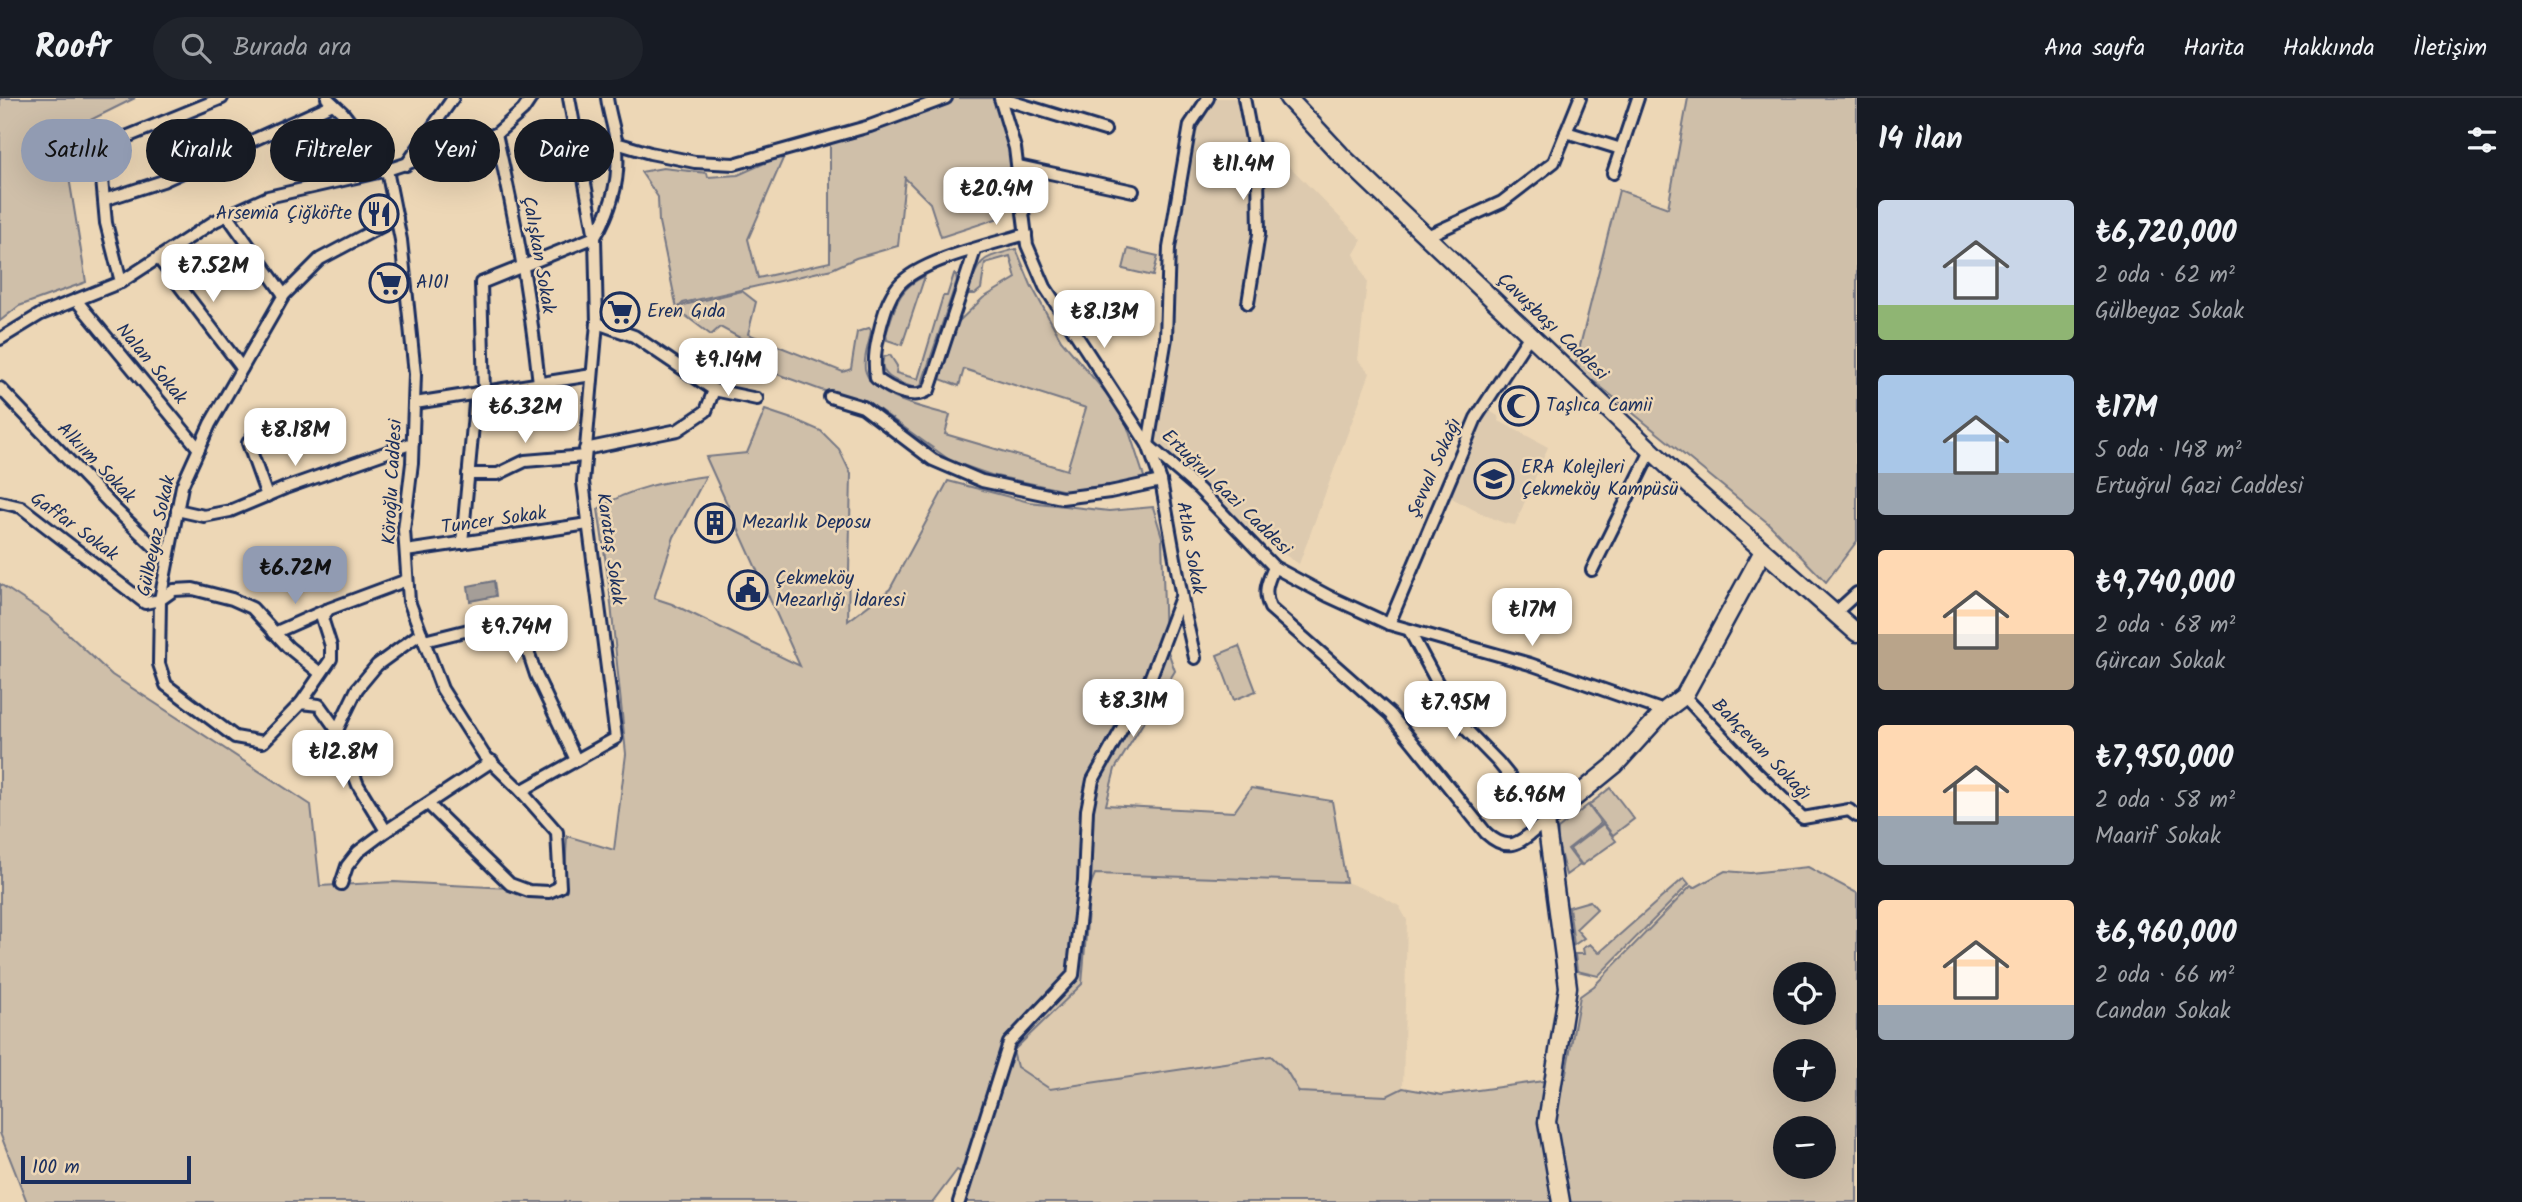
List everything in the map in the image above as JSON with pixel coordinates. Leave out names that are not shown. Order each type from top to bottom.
[{"type":"main road","name":"Çavuşbaşı Caddesi","points":[[1288,98],[1341,155],[1651,451],[1857,633]]},
{"type":"main road","points":[[1561,1202],[1547,1122],[1569,987],[1546,821],[1616,764],[1664,711],[1685,696],[1763,551]]},
{"type":"street","points":[[121,282],[106,223],[100,157],[109,144],[222,98]]},
{"type":"street","points":[[406,164],[453,98]]},
{"type":"street","points":[[500,130],[523,110],[531,98]]},
{"type":"street","points":[[569,98],[595,237],[597,323],[634,336],[714,390],[757,398]]},
{"type":"street","points":[[462,543],[468,474],[480,393],[481,282],[595,237],[605,220],[617,183],[616,143],[607,98]]},
{"type":"street","points":[[616,143],[695,162],[734,163],[870,126],[946,98]]},
{"type":"street","points":[[1000,98],[1105,130]]},
{"type":"street","name":"Ertuğrul Gazi Caddesi","points":[[1000,98],[1018,166],[1027,245],[1045,287],[1148,444],[1199,489],[1274,567],[1389,624],[1530,664],[1664,711]]},
{"type":"street","points":[[1148,444],[1166,338],[1171,234],[1191,125],[1208,98]]},
{"type":"street","points":[[1244,98],[1258,184],[1259,234],[1248,303]]},
{"type":"street","points":[[1427,236],[1502,202],[1554,162],[1580,98]]},
{"type":"street","points":[[1613,173],[1638,98]]},
{"type":"street","points":[[104,200],[163,181],[330,101]]},
{"type":"street","name":"Köroğlu Caddesi","points":[[330,101],[349,119]]},
{"type":"street","points":[[1566,132],[1621,149]]},
{"type":"street","name":"Çalışkan Sokak","points":[[500,153],[523,265],[539,383]]},
{"type":"street","points":[[395,167],[409,163]]},
{"type":"street","points":[[1018,166],[1133,191]]},
{"type":"street","points":[[0,339],[41,314],[121,282],[227,215],[268,197],[334,182]]},
{"type":"street","name":"Köroğlu Caddesi","points":[[390,182],[397,218],[415,374],[413,443],[404,530],[409,601],[442,689],[484,755],[557,832],[560,887],[549,892],[529,891],[510,884],[428,804]]},
{"type":"street","points":[[227,215],[284,295]]},
{"type":"street","name":"Gülbeyaz Sokak","points":[[301,703],[263,742],[235,737],[166,685],[159,664],[160,600],[177,510],[182,486],[210,424],[284,295],[320,259],[397,218]]},
{"type":"street","points":[[975,250],[929,390],[915,396],[888,387],[876,378],[873,359],[888,300],[895,289],[919,269],[975,250],[1026,233]]},
{"type":"street","points":[[159,259],[242,368]]},
{"type":"street","name":"Nalan Sokak","points":[[76,300],[199,449]]},
{"type":"street","name":"Karataş Sokak","points":[[576,760],[616,738],[583,482],[597,323]]},
{"type":"street","name":"Şevval Sokağı","points":[[1389,624],[1476,418],[1530,335]]},
{"type":"street","points":[[415,403],[592,375]]},
{"type":"street","name":"Alkıım Sokak","points":[[0,388],[115,509],[168,560]]},
{"type":"street","points":[[468,474],[498,474],[525,461],[585,452],[678,430],[706,411],[714,390]]},
{"type":"street","points":[[830,397],[863,407],[933,460],[982,481],[1062,498],[1110,492],[1161,481]]},
{"type":"street","points":[[263,421],[248,443],[267,496]]},
{"type":"street","points":[[177,510],[204,516],[230,511],[413,443]]},
{"type":"street","name":"Atlas Sokak","points":[[1148,444],[1161,481],[1181,597],[1195,658]]},
{"type":"street","points":[[1592,570],[1651,451]]},
{"type":"street","name":"Gaffar Sokak","points":[[0,502],[21,507],[145,603],[160,600]]},
{"type":"street","name":"Tuncer Sokak","points":[[406,551],[588,524]]},
{"type":"street","points":[[1274,567],[1265,596],[1270,608],[1390,714],[1492,839],[1507,846],[1515,845],[1546,821],[1498,762],[1458,721],[1409,630]]},
{"type":"street","points":[[274,633],[407,580]]},
{"type":"street","points":[[160,600],[174,590],[193,589],[232,599],[252,608],[288,648],[320,673]]},
{"type":"street","points":[[1835,613],[1857,593]]},
{"type":"street","points":[[959,1202],[1009,1043],[1073,975],[1084,881],[1087,810],[1093,780],[1150,679],[1181,597]]},
{"type":"street","points":[[329,609],[322,618],[331,646],[331,659],[301,703],[319,705],[337,730],[359,785],[386,831]]},
{"type":"street","points":[[337,730],[357,689],[377,665],[422,637],[517,618],[536,675],[576,760],[521,792]]},
{"type":"street","name":"Bahçevan Sokağı","points":[[1685,696],[1803,818],[1849,810],[1857,816]]},
{"type":"street","points":[[341,884],[347,866],[358,852],[492,761]]},
{"type":"shaded area","points":[[0,98],[135,98],[92,119],[21,119],[21,182],[70,182],[86,282],[19,306],[0,321]]},
{"type":"shaded area","points":[[949,98],[1000,98],[1018,166],[1002,217],[941,237],[930,203],[905,178],[898,246],[856,258],[832,269],[683,303],[677,309],[659,222],[658,197],[641,172],[663,168],[707,173],[708,177],[738,175],[785,154],[748,239],[758,278],[830,262],[830,141]]},
{"type":"shaded area","points":[[1208,98],[1244,98],[1249,125],[1362,240],[1354,254],[1367,282],[1358,360],[1370,373],[1299,564],[1270,545],[1148,445],[1166,338],[1169,248],[1190,125]]},
{"type":"shaded area","points":[[1688,98],[1857,98],[1857,541],[1826,582],[1768,523],[1575,366],[1619,190],[1668,208]]},
{"type":"shaded area","points":[[1016,249],[1031,285],[1061,340],[1123,413],[1145,480],[1066,491],[991,475],[951,461],[867,401],[821,390],[777,374],[777,358],[720,327],[711,335],[678,310],[684,305],[742,291],[756,302],[748,334],[843,372],[851,369],[857,332],[869,328],[871,330],[865,369],[869,379],[877,387],[900,400],[950,415],[945,434],[1067,470],[1086,408],[964,369],[959,386],[940,379],[957,323],[983,298],[1016,278],[1010,256],[985,263],[981,289],[975,294],[969,294],[976,271],[989,257]]},
{"type":"shaded area","points":[[1128,249],[1158,256],[1153,276],[1123,269]]},
{"type":"shaded area","points":[[954,274],[957,280],[921,386],[915,388],[891,378],[882,364],[884,357],[890,355],[897,366],[896,373],[918,379],[943,296],[947,296]]},
{"type":"shaded area","points":[[925,276],[902,345],[887,340],[886,334],[898,300],[908,286]]},
{"type":"shaded area","name":"ERA Kolejleri Çekmeköy Kampüsü","points":[[1486,409],[1498,416],[1499,421],[1548,447],[1515,525],[1480,513],[1446,495]]},
{"type":"shaded area","points":[[765,410],[821,431],[839,449],[851,474],[848,621],[890,589],[948,481],[1029,502],[1109,511],[1153,507],[1162,537],[1165,643],[1175,671],[1115,769],[1106,805],[1234,812],[1251,788],[1332,801],[1346,882],[1095,874],[1090,886],[1082,984],[1013,1051],[1017,1067],[1050,1089],[1271,1056],[1286,1070],[1299,1092],[1387,1096],[1403,1088],[1442,1095],[1565,1078],[1580,996],[1594,986],[1691,886],[1694,888],[1725,871],[1750,873],[1808,867],[1857,893],[1857,1202],[958,1202],[964,1174],[957,1170],[933,1202],[27,1202],[0,1133],[0,584],[50,617],[112,675],[311,805],[320,886],[394,882],[564,891],[567,836],[614,850],[626,754],[609,584],[598,509],[636,490],[706,476],[674,537],[654,598],[672,604],[800,666],[706,457],[747,453]]},
{"type":"shaded area","points":[[494,581],[496,596],[470,601],[468,586]]},
{"type":"shaded area","points":[[1239,646],[1256,691],[1234,700],[1217,655]]},
{"type":"shaded area","points":[[1610,788],[1634,819],[1613,835],[1589,805]]},
{"type":"shaded area","points":[[1588,805],[1601,823],[1568,849],[1580,865],[1566,875],[1557,841],[1558,829]]},
{"type":"shaded area","points":[[1603,824],[1616,841],[1582,865],[1570,849]]},
{"type":"shaded area","points":[[1095,874],[1346,882],[1399,906],[1407,920],[1403,1088],[1387,1096],[1299,1092],[1286,1070],[1271,1056],[1050,1089],[1017,1067],[1013,1051],[1082,984],[1090,886]]},
{"type":"shaded area","points":[[1684,878],[1689,884],[1598,976],[1577,971],[1575,954],[1584,954],[1583,948],[1590,944],[1599,953]]},
{"type":"shaded area","points":[[1590,901],[1597,909],[1576,929],[1584,938],[1574,945],[1569,907]]},
{"type":"place","name":"Arsemia Çiğköfte","points":[[379,214]]},
{"type":"place","name":"A101","points":[[389,283]]},
{"type":"place","name":"Eren Gıda","points":[[620,312]]},
{"type":"place","name":"Taşlıca Camii","points":[[1519,406]]},
{"type":"place","name":"ERA Kolejleri Çekmeköy Kampüsü","points":[[1494,479]]},
{"type":"place","name":"Mezarlık Deposu","points":[[715,523]]},
{"type":"place","name":"Çekmeköy Mezarlığı İdaresi","points":[[748,590]]}]
